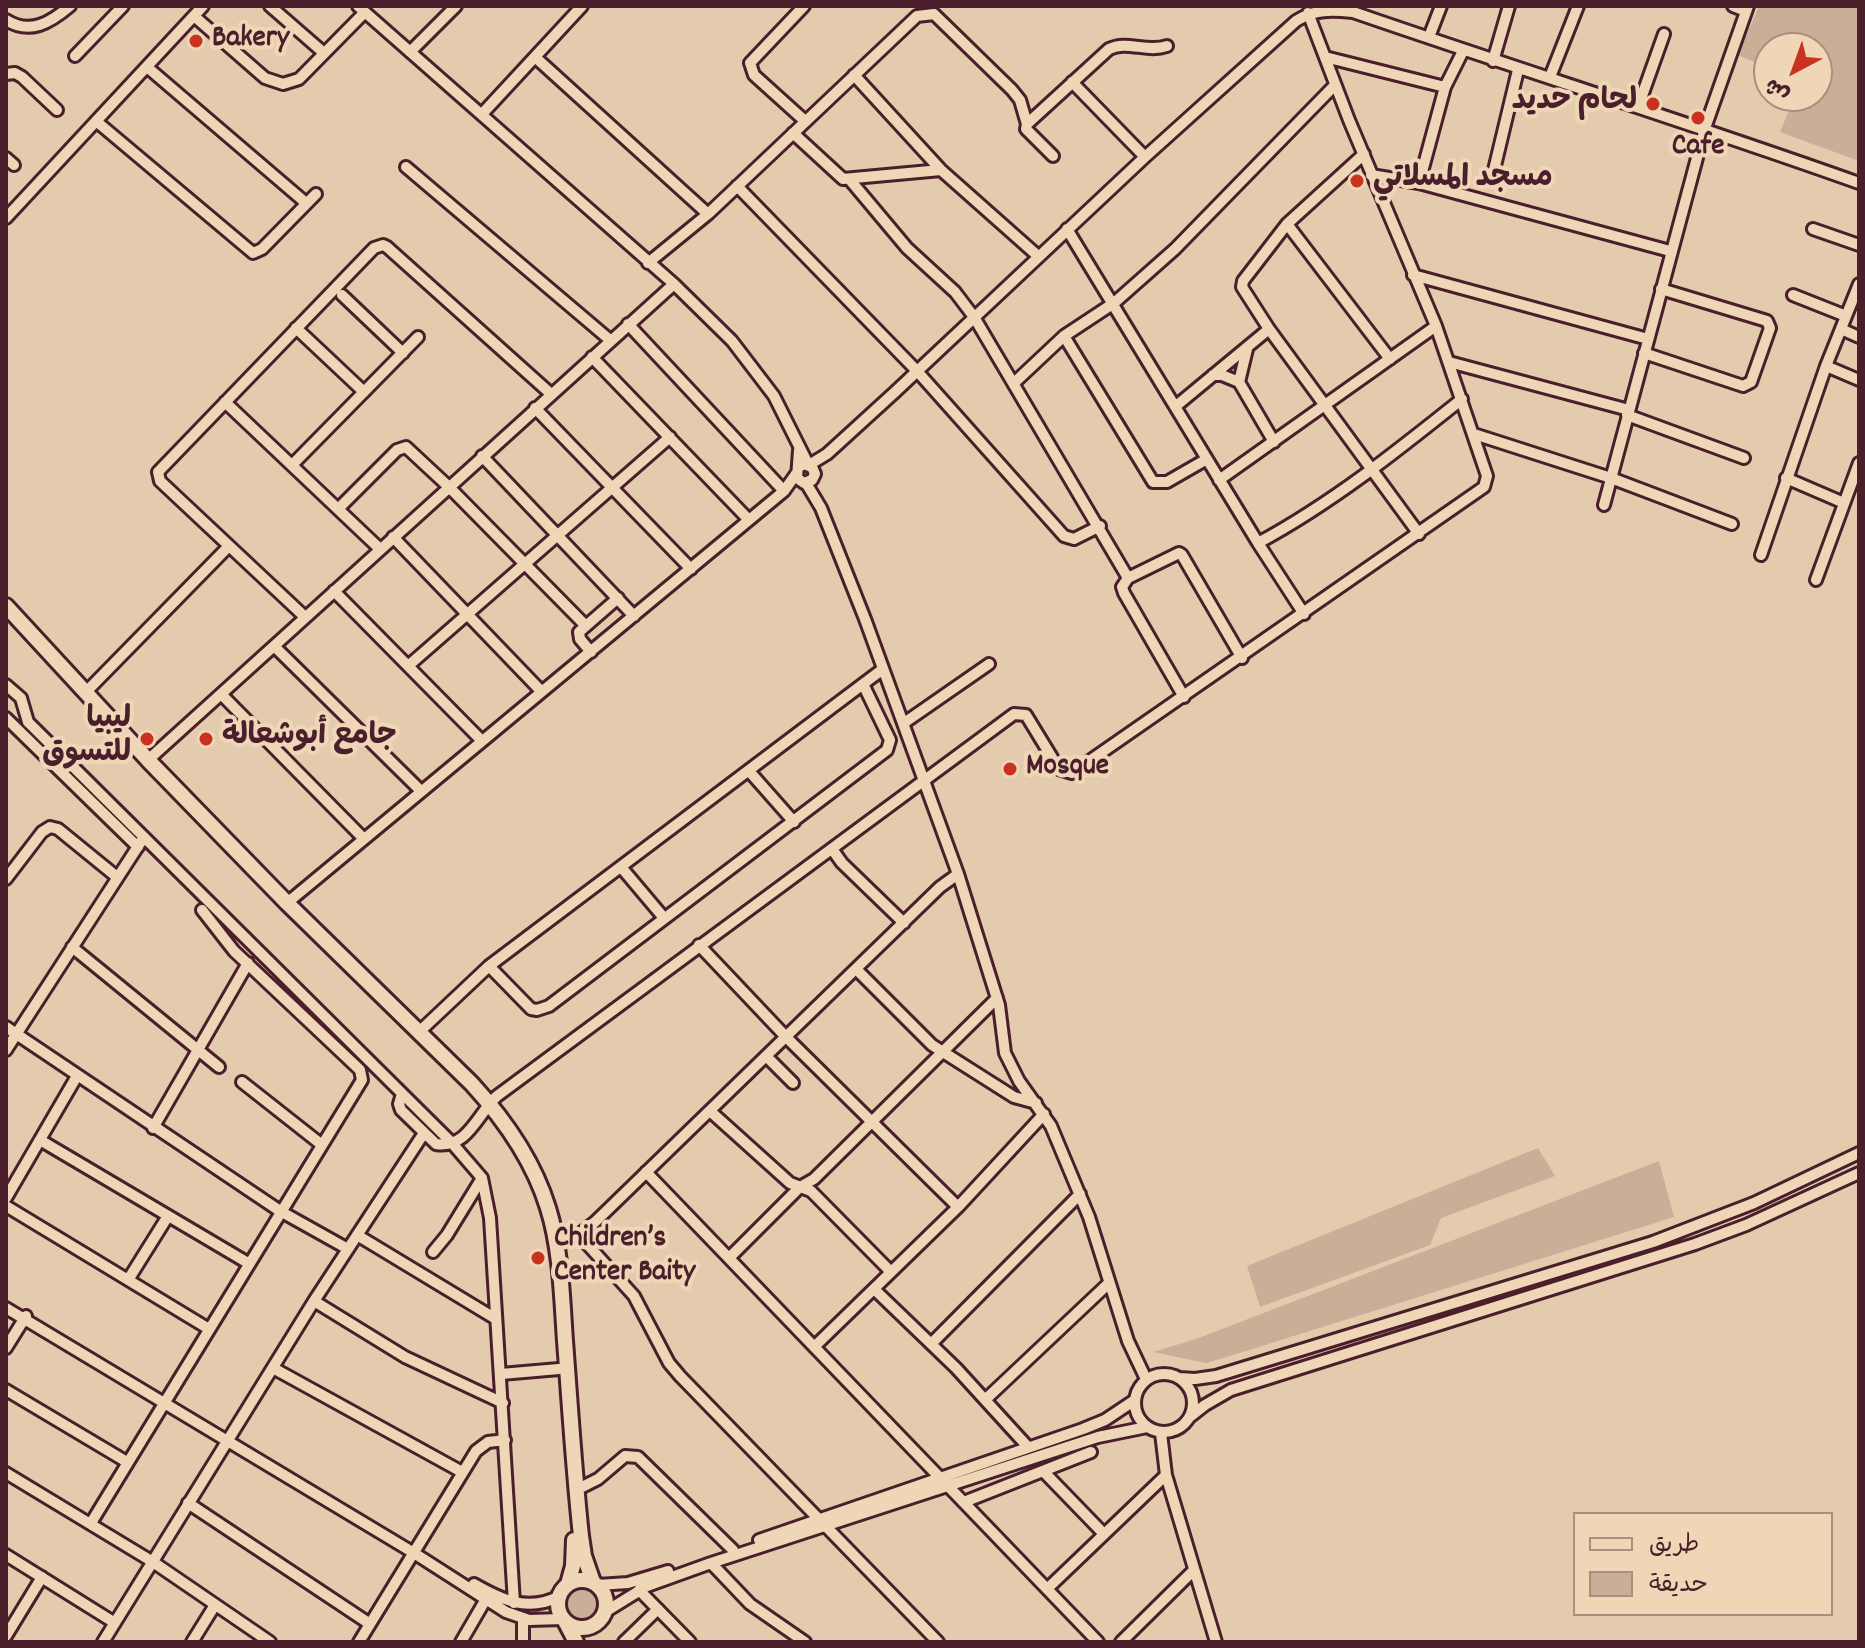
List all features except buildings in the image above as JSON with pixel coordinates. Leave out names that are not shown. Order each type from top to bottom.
[{"type":"main road","points":[[6,606],[148,760],[489,1103],[529,1163],[549,1208],[554,1241],[584,1556],[595,1584],[606,1600],[594,1642]]},
{"type":"main road","points":[[542,1197],[575,1546],[568,1584],[558,1597],[558,1611],[576,1642]]},
{"type":"main road","points":[[568,1584],[583,1579],[595,1584]]},
{"type":"main road","points":[[564,1620],[582,1628],[602,1616]]},
{"type":"street","points":[[6,20],[26,29],[46,24],[70,6]]},
{"type":"street","points":[[75,56],[123,6]]},
{"type":"street","points":[[6,218],[203,6]]},
{"type":"street","points":[[270,6],[324,53]]},
{"type":"street","points":[[410,52],[456,6]]},
{"type":"street","points":[[482,114],[582,6]]},
{"type":"street","points":[[804,6],[750,63],[754,75],[805,121]]},
{"type":"street","points":[[1429,37],[1441,6]]},
{"type":"street","points":[[1493,61],[1509,6]]},
{"type":"street","points":[[1550,77],[1578,6]]},
{"type":"street","points":[[1604,505],[1705,128],[1747,8],[1733,6]]},
{"type":"street","points":[[194,16],[265,78],[275,83],[299,79],[362,9],[674,284],[755,368],[774,396],[799,448],[904,723],[958,874],[997,998],[1002,1015],[1005,1053],[1019,1081],[1044,1114],[1080,1194],[1128,1341],[1146,1379]]},
{"type":"street","points":[[287,903],[806,473],[1145,157],[1308,13],[1325,10],[1367,11],[1463,51],[1705,128],[1859,183]]},
{"type":"street","points":[[402,1094],[401,1110],[424,1133],[438,1145],[451,1142],[473,1128],[489,1103],[1016,713],[1026,715],[1059,769],[1070,773],[1242,658],[1481,491],[1487,483],[1474,434],[1436,326],[1371,175],[1308,13]]},
{"type":"street","points":[[648,263],[708,214],[917,16],[934,14],[1020,100],[1029,135],[1053,156]]},
{"type":"street","points":[[1638,107],[1664,34]]},
{"type":"street","points":[[1027,124],[1114,46],[1146,50],[1167,46]]},
{"type":"street","points":[[1419,183],[1445,87],[1463,51]]},
{"type":"street","points":[[535,57],[708,214]]},
{"type":"street","points":[[1325,57],[1445,87]]},
{"type":"street","points":[[147,67],[306,203]]},
{"type":"street","points":[[1494,170],[1518,70]]},
{"type":"street","points":[[7,73],[22,77],[57,110]]},
{"type":"street","points":[[854,75],[941,170],[1038,256]]},
{"type":"street","points":[[1072,82],[1145,157]]},
{"type":"street","points":[[1014,383],[1064,336],[1114,303],[1175,249],[1335,85]]},
{"type":"street","points":[[96,121],[253,253],[262,249],[316,194]]},
{"type":"street","points":[[793,133],[838,175],[850,180],[907,248],[955,292],[974,317],[1128,578]]},
{"type":"street","points":[[1364,154],[1287,224],[1243,281],[1242,287],[1269,329],[1419,534]]},
{"type":"street","points":[[406,167],[610,340]]},
{"type":"street","points":[[850,180],[941,170]]},
{"type":"street","points":[[1371,175],[1419,183],[1670,251]]},
{"type":"street","points":[[737,186],[917,371],[1064,536],[1074,539],[1100,526]]},
{"type":"street","points":[[1287,224],[1390,359]]},
{"type":"street","points":[[1067,229],[1304,614]]},
{"type":"street","points":[[1813,229],[1859,245]]},
{"type":"street","points":[[305,617],[158,477],[161,468],[374,248],[383,245],[551,394]]},
{"type":"street","points":[[1413,275],[1648,339]]},
{"type":"street","points":[[148,760],[674,284]]},
{"type":"street","points":[[1761,555],[1826,366],[1859,284]]},
{"type":"street","points":[[1644,353],[1743,386],[1751,382],[1770,328],[1767,321],[1661,289]]},
{"type":"street","points":[[342,295],[403,353]]},
{"type":"street","points":[[1793,295],[1846,316]]},
{"type":"street","points":[[628,324],[784,491]]},
{"type":"street","points":[[1219,480],[1436,326]]},
{"type":"street","points":[[296,328],[364,392]]},
{"type":"street","points":[[1176,406],[1269,329]]},
{"type":"street","points":[[1841,329],[1859,337]]},
{"type":"street","points":[[1064,336],[1153,482],[1163,484],[1207,459]]},
{"type":"street","points":[[292,465],[418,337]]},
{"type":"street","points":[[1239,382],[1247,347]]},
{"type":"street","points":[[592,357],[749,520]]},
{"type":"street","points":[[1449,362],[1628,412],[1744,458]]},
{"type":"street","points":[[1826,366],[1859,380]]},
{"type":"street","points":[[1213,375],[1239,382],[1274,442]]},
{"type":"street","points":[[1258,543],[1283,530],[1373,470],[1462,399]]},
{"type":"street","points":[[225,402],[380,549]]},
{"type":"street","points":[[535,408],[691,569]]},
{"type":"street","points":[[1474,434],[1611,478],[1732,524]]},
{"type":"street","points":[[408,666],[670,437]]},
{"type":"street","points":[[338,509],[401,447],[411,449],[585,625]]},
{"type":"street","points":[[482,456],[634,616]]},
{"type":"street","points":[[1816,580],[1859,463]]},
{"type":"street","points":[[1786,478],[1844,503]]},
{"type":"street","points":[[393,537],[541,691]]},
{"type":"street","points":[[85,693],[229,546]]},
{"type":"street","points":[[1184,697],[1124,593],[1122,587],[1128,578],[1179,553],[1242,658]]},
{"type":"street","points":[[334,591],[482,741]]},
{"type":"street","points":[[591,652],[579,637],[579,632],[618,598]]},
{"type":"street","points":[[274,646],[421,791]]},
{"type":"street","points":[[904,723],[989,664]]},
{"type":"street","points":[[419,1032],[489,966],[883,669]]},
{"type":"street","points":[[489,966],[525,1005],[543,1009],[794,822],[889,747],[890,740],[863,684]]},
{"type":"street","points":[[6,699],[10,688],[21,698],[28,722],[141,842]]},
{"type":"street","points":[[221,694],[364,839]]},
{"type":"street","points":[[6,718],[238,931],[451,1142],[482,1178],[489,1210],[514,1603]]},
{"type":"street","points":[[749,771],[794,822]]},
{"type":"street","points":[[6,879],[42,832],[50,827],[58,829],[117,877]]},
{"type":"street","points":[[6,1050],[141,842]]},
{"type":"street","points":[[832,849],[842,863],[904,923]]},
{"type":"street","points":[[621,867],[664,918]]},
{"type":"street","points":[[554,1241],[578,1234],[595,1222],[958,874]]},
{"type":"street","points":[[91,1523],[361,1083],[361,1073],[227,943],[202,910]]},
{"type":"street","points":[[227,943],[238,931]]},
{"type":"street","points":[[699,945],[787,1038],[958,1207]]},
{"type":"street","points":[[72,947],[219,1067]]},
{"type":"street","points":[[153,1128],[248,963]]},
{"type":"street","points":[[856,969],[916,1032],[941,1052],[1021,1101],[1036,1103]]},
{"type":"street","points":[[730,1257],[800,1187],[814,1179],[872,1123],[997,998]]},
{"type":"street","points":[[6,1027],[280,1211],[348,1249]]},
{"type":"street","points":[[767,1057],[793,1083]]},
{"type":"street","points":[[6,1198],[77,1076]]},
{"type":"street","points":[[242,1082],[322,1145]]},
{"type":"street","points":[[710,1111],[790,1183],[811,1191],[891,1272]]},
{"type":"street","points":[[814,1347],[958,1207],[1044,1114]]},
{"type":"street","points":[[103,1642],[314,1301],[424,1133]]},
{"type":"street","points":[[40,1140],[248,1263]]},
{"type":"street","points":[[1859,1153],[1754,1203],[1653,1242],[1216,1376],[1195,1379],[1162,1374],[1146,1379],[1138,1389],[1135,1400],[1139,1418],[1147,1427],[1161,1433],[1176,1430],[1191,1416],[1231,1390],[1721,1235],[1859,1173]]},
{"type":"street","points":[[646,1172],[1098,1642]]},
{"type":"street","points":[[433,1252],[482,1178]]},
{"type":"street","points":[[931,1344],[1080,1194]]},
{"type":"street","points":[[6,1206],[209,1329]]},
{"type":"street","points":[[128,1280],[168,1216]]},
{"type":"street","points":[[578,1234],[634,1296],[669,1363],[680,1376],[938,1642]]},
{"type":"street","points":[[357,1235],[496,1319]]},
{"type":"street","points":[[986,1399],[1109,1283]]},
{"type":"street","points":[[874,1289],[986,1399],[1028,1447]]},
{"type":"street","points":[[314,1301],[405,1357],[503,1403]]},
{"type":"street","points":[[6,1302],[25,1317]]},
{"type":"street","points":[[6,1308],[496,1596],[514,1603],[532,1604],[558,1597]]},
{"type":"street","points":[[6,1348],[25,1317]]},
{"type":"street","points":[[273,1368],[462,1472]]},
{"type":"street","points":[[501,1374],[559,1369]]},
{"type":"street","points":[[1179,1378],[1186,1383],[1193,1399],[1191,1416]]},
{"type":"street","points":[[6,1390],[127,1462]]},
{"type":"street","points":[[944,1481],[1105,1420],[1135,1400]]},
{"type":"street","points":[[602,1616],[639,1590],[821,1523],[944,1481],[1098,1437],[1147,1427]]},
{"type":"street","points":[[1161,1433],[1166,1475],[1216,1642]]},
{"type":"street","points":[[359,1642],[480,1447],[488,1442],[505,1440]]},
{"type":"street","points":[[964,1502],[1091,1452]]},
{"type":"street","points":[[576,1490],[598,1479],[625,1456],[638,1457],[733,1550]]},
{"type":"street","points":[[1043,1471],[1104,1534]]},
{"type":"street","points":[[6,1473],[153,1562],[270,1642]]},
{"type":"street","points":[[1047,1589],[1166,1475]]},
{"type":"street","points":[[188,1503],[370,1624]]},
{"type":"street","points":[[595,1584],[638,1580],[821,1523]]},
{"type":"street","points":[[415,1551],[506,1612],[523,1619],[564,1620]]},
{"type":"street","points":[[6,1555],[115,1623]]},
{"type":"street","points":[[711,1563],[750,1604],[805,1642]]},
{"type":"street","points":[[1121,1642],[1194,1570]]},
{"type":"street","points":[[6,1636],[42,1577]]},
{"type":"street","points":[[639,1590],[690,1642]]},
{"type":"street","points":[[461,1642],[486,1599]]},
{"type":"street","points":[[192,1642],[215,1605]]},
{"type":"street","points":[[624,1642],[658,1609]]},
{"type":"street","points":[[523,1619],[523,1642]]},
{"type":"green space","points":[[1759,6],[1859,6],[1859,161],[1780,132],[1788,112],[1833,112],[1833,32],[1753,32],[1753,61],[1738,55]]},
{"type":"green space","points":[[1538,1148],[1555,1176],[1441,1218],[1430,1245],[1260,1307],[1247,1266]]},
{"type":"green space","points":[[1659,1161],[1674,1217],[1206,1363],[1153,1352],[1196,1339]]},
{"type":"green space","points":[[582,1585],[595,1590],[600,1603],[595,1616],[582,1621],[569,1616],[564,1603],[569,1590]]},
{"type":"place","name":"Bakery","points":[[196,41]]},
{"type":"place","name":"لحام حديد","points":[[1653,104]]},
{"type":"place","name":"Cafe","points":[[1698,118]]},
{"type":"place","name":"مسجد المسلاتي","points":[[1357,181]]},
{"type":"place","name":"ليبيا للتسوق","points":[[147,739]]},
{"type":"place","name":"جامع أبوشعالة","points":[[206,739]]},
{"type":"place","name":"Mosque","points":[[1010,769]]},
{"type":"place","name":"Children’s Center Baity","points":[[538,1258]]}]
